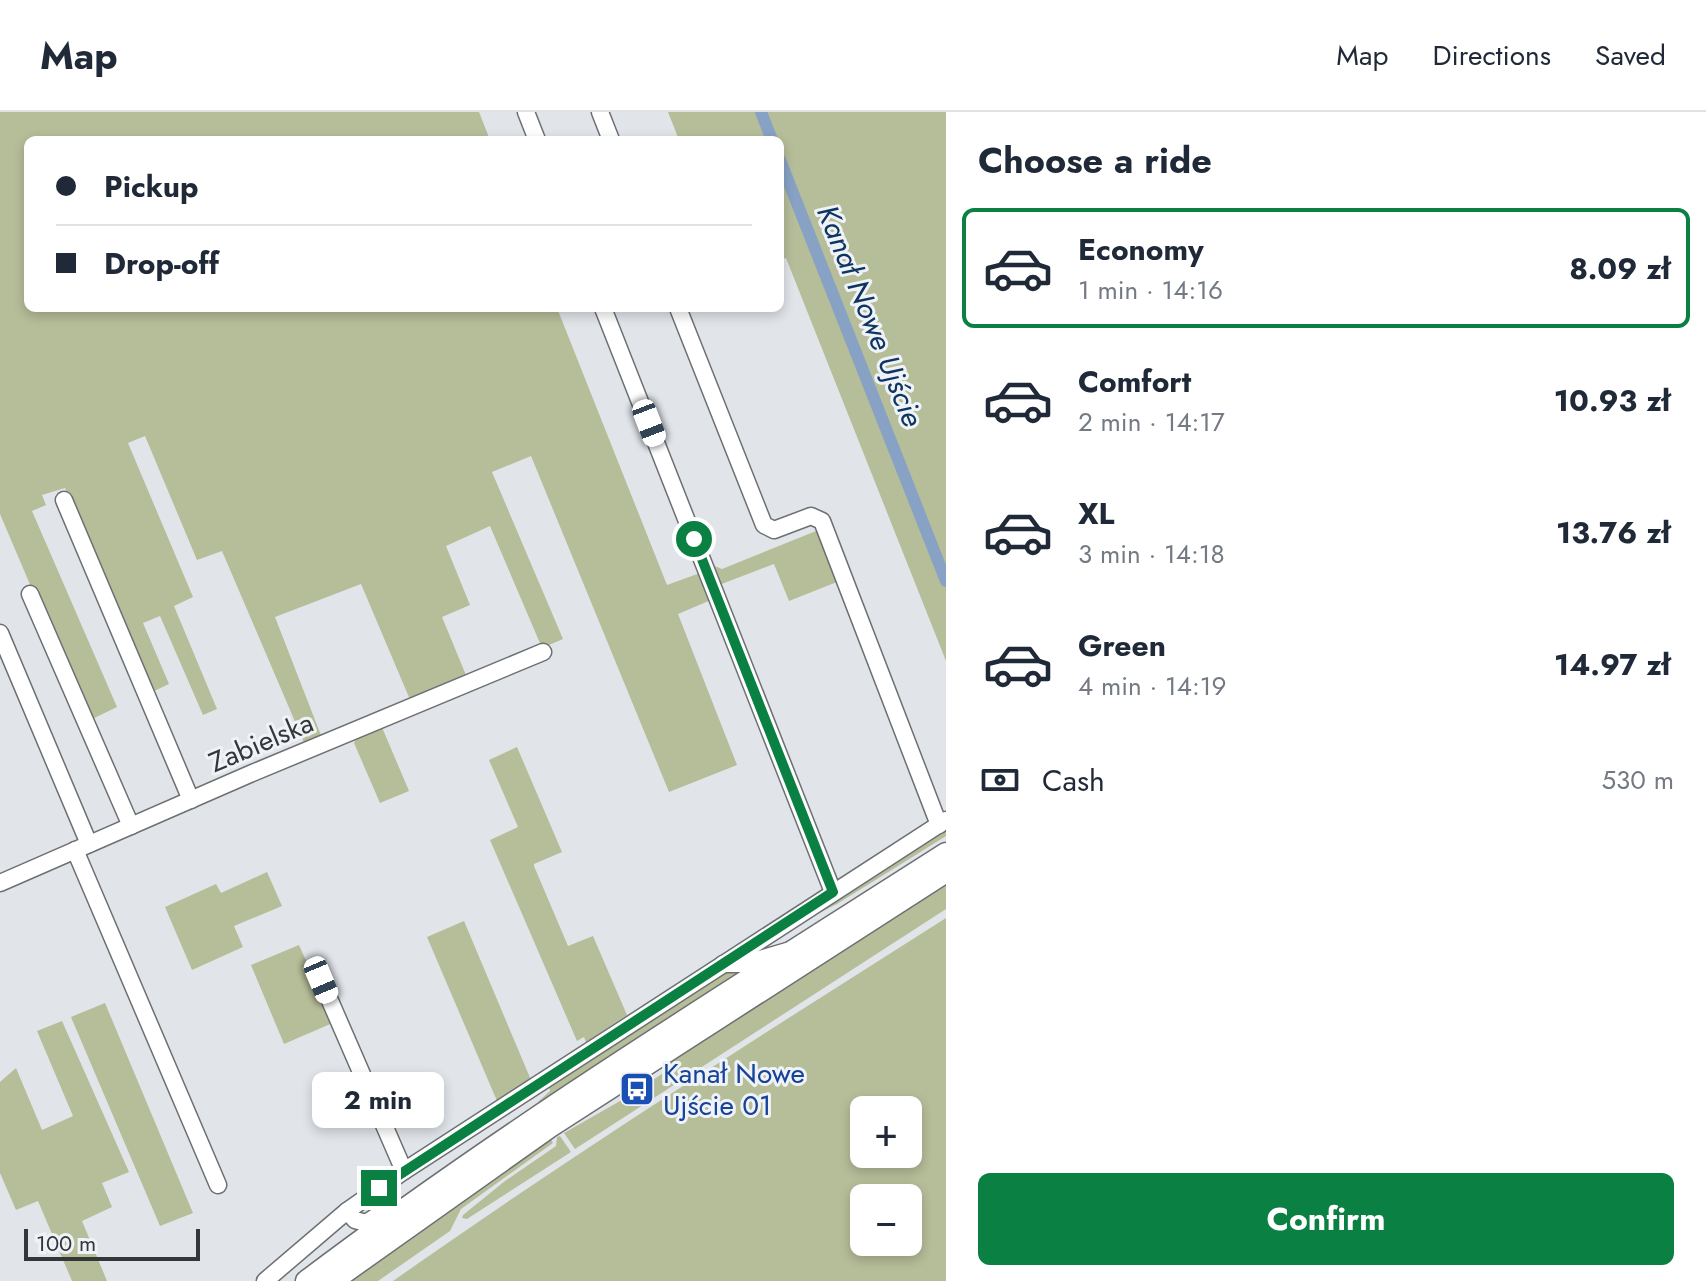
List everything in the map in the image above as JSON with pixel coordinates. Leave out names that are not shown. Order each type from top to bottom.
[{"type":"main road","points":[[306,1281],[407,1206],[560,1101],[946,853]]},
{"type":"main road","points":[[333,1281],[550,1127],[946,872]]},
{"type":"street","points":[[526,112],[535,136]]},
{"type":"street","points":[[600,112],[609,136]]},
{"type":"street","points":[[605,312],[833,892]]},
{"type":"street","points":[[265,1281],[347,1211],[404,1171],[943,822],[822,521],[811,516],[774,530],[764,525],[680,312]]},
{"type":"street","points":[[64,500],[191,800]]},
{"type":"street","points":[[30,594],[131,826]]},
{"type":"street","points":[[0,633],[218,1185]]},
{"type":"street","name":"Zabielska","points":[[0,883],[543,652]]},
{"type":"street","points":[[83,847],[132,959]]},
{"type":"street","points":[[723,964],[743,964],[796,949]]},
{"type":"street","points":[[321,980],[404,1171]]},
{"type":"street","points":[[347,1211],[355,1220],[366,1223],[388,1209],[407,1206]]},
{"type":"green space","points":[[0,112],[479,112],[488,136],[24,136],[24,312],[559,312],[667,585],[700,573],[711,600],[678,614],[737,765],[669,792],[531,456],[492,472],[563,639],[542,648],[490,526],[446,546],[470,605],[442,617],[468,680],[411,702],[361,584],[275,617],[322,738],[305,745],[222,551],[197,560],[145,436],[128,443],[193,597],[174,606],[217,709],[203,715],[160,616],[143,623],[169,684],[152,692],[65,488],[42,495],[46,505],[32,511],[117,707],[88,721],[0,514]]},
{"type":"green space","points":[[668,112],[946,112],[946,661],[784,259],[784,136],[677,136]]},
{"type":"green space","points":[[821,529],[842,580],[789,601],[774,564],[719,585],[712,565],[722,569]]},
{"type":"green space","points":[[381,725],[409,791],[380,803],[354,743],[358,735]]},
{"type":"green space","points":[[517,747],[562,852],[534,866],[568,946],[593,936],[627,1015],[586,1042],[584,1037],[577,1041],[490,840],[518,827],[489,760]]},
{"type":"green space","points":[[946,827],[946,836],[837,904],[793,926]]},
{"type":"green space","points":[[267,872],[282,906],[234,926],[243,947],[192,970],[165,907],[216,884],[221,893]]},
{"type":"green space","points":[[946,881],[946,909],[575,1149],[564,1133],[634,1093],[669,1069],[667,1065],[689,1045]]},
{"type":"green space","points":[[946,918],[946,1281],[393,1281],[598,1141]]},
{"type":"green space","points":[[464,921],[531,1080],[497,1101],[427,937]]},
{"type":"green space","points":[[299,945],[313,969],[335,1022],[284,1044],[251,965]]},
{"type":"green space","points":[[737,971],[739,975],[542,1103],[538,1102],[550,1091],[549,1085],[719,974]]},
{"type":"green space","points":[[105,1003],[193,1213],[160,1226],[71,1017]]},
{"type":"green space","points":[[62,1021],[129,1172],[102,1183],[112,1207],[82,1221],[107,1281],[72,1281],[38,1201],[16,1210],[0,1173],[0,1082],[16,1068],[42,1130],[73,1116],[37,1031]]},
{"type":"green space","points":[[549,1136],[553,1143],[461,1209],[450,1231],[378,1281],[346,1281]]},
{"type":"green space","points":[[560,1136],[571,1152],[467,1219],[462,1218],[505,1181],[556,1146],[557,1137]]},
{"type":"waterway","name":"Kanał Nowe Ujście","points":[[761,112],[770,136]]},
{"type":"waterway","name":"Kanał Nowe Ujście","points":[[784,170],[946,581]]},
{"type":"place","name":"Kanał Nowe Ujście 01","points":[[637,1089]]},
{"type":"route","points":[[379,1188],[833,892],[694,539]]}]
